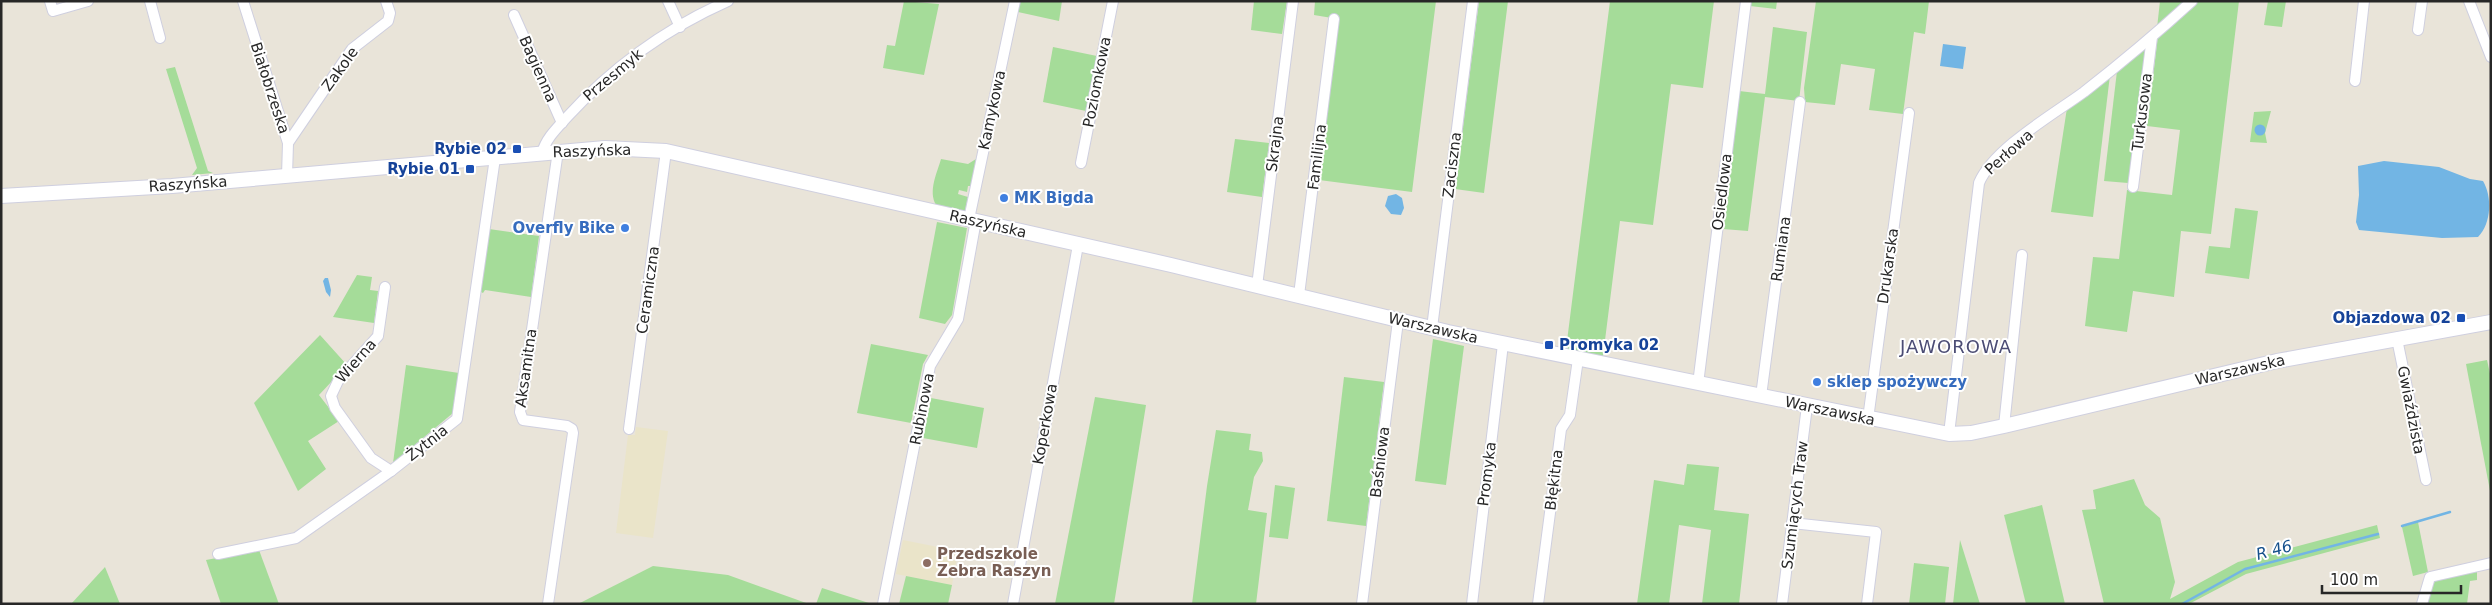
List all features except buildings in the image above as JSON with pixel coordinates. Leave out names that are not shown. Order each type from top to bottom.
[{"type":"street","points":[[50,1],[53,11],[88,1]]},
{"type":"street","points":[[150,1],[160,38]]},
{"type":"street","name":"Białobrzeska","points":[[243,1],[288,143],[287,176]]},
{"type":"street","name":"Zakole","points":[[288,143],[298,131],[352,49],[388,21],[390,13],[386,1]]},
{"type":"street","points":[[668,1],[680,27]]},
{"type":"street","name":"Przesmyk","points":[[542,153],[549,138],[562,123],[605,79],[635,54],[728,1]]},
{"type":"street","name":"Kamykowa","points":[[972,220],[1015,1]]},
{"type":"street","name":"Poziomkowa","points":[[1081,163],[1113,1]]},
{"type":"street","name":"Skrajna","points":[[1257,286],[1293,1]]},
{"type":"street","name":"Zaciszna","points":[[1432,328],[1473,1]]},
{"type":"street","name":"Osiedlowa","points":[[1698,384],[1746,1]]},
{"type":"street","name":"Perłowa","points":[[1949,434],[1979,183],[1982,177],[1994,160],[2152,37],[2192,1]]},
{"type":"street","points":[[2354,81],[2364,1]]},
{"type":"street","points":[[2418,30],[2422,1]]},
{"type":"street","points":[[2469,1],[2491,57]]},
{"type":"street","name":"Bagienna","points":[[514,15],[562,123]]},
{"type":"street","name":"Familijna","points":[[1299,295],[1334,19]]},
{"type":"street","name":"Turkusowa","points":[[2133,187],[2152,37]]},
{"type":"street","name":"Rumiana","points":[[1761,396],[1800,102]]},
{"type":"street","name":"Drukarska","points":[[1868,419],[1909,113]]},
{"type":"street","name":"Raszyńska","points":[[1,196],[287,176],[558,151],[605,148],[666,151],[1171,265]]},
{"type":"street","name":"Aksamitna","points":[[548,604],[572,430],[567,426],[523,420],[520,412],[558,151]]},
{"type":"street","name":"Ceramiczna","points":[[629,428],[666,151]]},
{"type":"street","name":"Żytnia","points":[[218,554],[296,538],[391,471],[448,428],[459,416],[495,158]]},
{"type":"street","name":"Rubinowa","points":[[883,604],[930,366],[958,319],[972,220]]},
{"type":"street","name":"Koperkowa","points":[[1013,604],[1078,244]]},
{"type":"street","points":[[2004,426],[2022,255]]},
{"type":"street","name":"Warszawska","points":[[1171,265],[1299,295],[1398,321],[1503,344],[1949,434],[1970,433],[2004,426],[2277,362],[2491,322]]},
{"type":"street","name":"Wierna","points":[[385,287],[378,336],[338,381],[331,396],[335,408],[371,458],[391,471]]},
{"type":"street","name":"Baśniowa","points":[[1362,604],[1398,321]]},
{"type":"street","name":"Gwiaździsta","points":[[2397,339],[2426,480]]},
{"type":"street","name":"Promyka","points":[[1472,604],[1503,344]]},
{"type":"street","name":"Błękitna","points":[[1538,604],[1560,429],[1570,415],[1578,359]]},
{"type":"street","name":"Szumiących Traw","points":[[1782,604],[1807,406]]},
{"type":"street","points":[[1792,523],[1876,532],[1867,604]]},
{"type":"street","points":[[2422,604],[2430,577],[2491,563]]},
{"type":"shaded area","points":[[636,427],[668,431],[653,538],[616,533],[628,435],[635,435]]},
{"type":"shaded area","name":"Przedszkole Zebra Raszyn","points":[[903,540],[958,551],[952,585],[896,574]]},
{"type":"green space","points":[[904,1],[939,4],[924,75],[883,68],[887,45],[895,46]]},
{"type":"green space","points":[[1020,1],[1062,1],[1059,21],[1018,12]]},
{"type":"green space","points":[[1254,1],[1287,1],[1282,34],[1251,30]]},
{"type":"green space","points":[[1315,1],[1436,1],[1412,192],[1319,180],[1338,19],[1314,15]]},
{"type":"green space","points":[[1479,1],[1508,1],[1484,193],[1455,189]]},
{"type":"green space","points":[[1610,1],[1714,1],[1703,88],[1671,84],[1653,225],[1620,221],[1603,356],[1566,349]]},
{"type":"green space","points":[[1751,1],[1777,1],[1776,9],[1750,6]]},
{"type":"green space","points":[[1816,1],[1929,1],[1925,34],[1914,32],[1903,114],[1869,110],[1875,69],[1841,64],[1835,105],[1805,102],[1804,88]]},
{"type":"green space","points":[[2160,1],[2185,1],[2157,28]]},
{"type":"green space","points":[[2198,1],[2239,1],[2211,234],[2181,231],[2174,297],[2133,291],[2127,332],[2085,326],[2093,257],[2119,259],[2127,190],[2172,195],[2180,130],[2147,126],[2158,35]]},
{"type":"green space","points":[[2268,1],[2286,1],[2282,27],[2264,25]]},
{"type":"green space","points":[[1773,27],[1807,32],[1799,101],[1765,97],[1748,231],[1723,229],[1739,91],[1765,94]]},
{"type":"green space","points":[[2148,43],[2128,183],[2104,181],[2117,71]]},
{"type":"green space","points":[[1053,47],[1097,56],[1086,111],[1043,102]]},
{"type":"green space","points":[[175,67],[208,171],[213,173],[192,175],[197,168],[166,69]]},
{"type":"green space","points":[[2110,75],[2093,217],[2051,212],[2067,108]]},
{"type":"green space","points":[[2271,111],[2265,133],[2267,143],[2250,142],[2254,112]]},
{"type":"green space","points":[[1235,139],[1269,143],[1262,197],[1227,192]]},
{"type":"green space","points":[[941,159],[968,164],[976,159],[971,186],[968,186],[967,192],[959,190],[958,194],[968,197],[965,211],[936,205],[933,188]]},
{"type":"green space","points":[[2235,208],[2258,211],[2249,279],[2205,273],[2209,246],[2230,248]]},
{"type":"green space","points":[[937,222],[967,228],[952,315],[945,324],[919,318]]},
{"type":"green space","points":[[489,229],[539,236],[531,297],[485,290],[483,293],[479,291]]},
{"type":"green space","points":[[357,275],[372,277],[370,290],[378,291],[374,323],[333,317]]},
{"type":"green space","points":[[320,335],[347,365],[319,395],[339,421],[308,441],[326,469],[298,491],[254,403]]},
{"type":"green space","points":[[1433,339],[1464,346],[1446,485],[1415,481]]},
{"type":"green space","points":[[871,344],[928,355],[923,364],[911,423],[857,413]]},
{"type":"green space","points":[[2487,360],[2491,378],[2491,496],[2466,364]]},
{"type":"green space","points":[[406,365],[459,373],[453,413],[393,463]]},
{"type":"green space","points":[[1344,377],[1384,382],[1366,526],[1327,521]]},
{"type":"green space","points":[[1095,397],[1146,405],[1114,604],[1055,604]]},
{"type":"green space","points":[[931,398],[984,408],[977,448],[923,438]]},
{"type":"green space","points":[[1216,430],[1251,434],[1249,450],[1262,452],[1263,461],[1254,477],[1248,510],[1267,513],[1256,604],[1192,604]]},
{"type":"green space","points":[[1687,464],[1719,467],[1714,510],[1749,514],[1739,604],[1702,604],[1711,530],[1679,525],[1669,604],[1637,604],[1654,480],[1684,485]]},
{"type":"green space","points":[[2134,479],[2145,505],[2160,518],[2175,582],[2170,599],[2238,562],[2377,525],[2380,538],[2246,574],[2189,604],[2104,604],[2082,510],[2096,509],[2093,490]]},
{"type":"green space","points":[[1275,485],[1295,488],[1288,539],[1269,537]]},
{"type":"green space","points":[[2042,505],[2065,604],[2026,604],[2004,515]]},
{"type":"green space","points":[[2418,522],[2428,572],[2413,576],[2402,527]]},
{"type":"green space","points":[[1960,540],[1980,604],[1953,604]]},
{"type":"green space","points":[[259,550],[279,604],[221,604],[206,560]]},
{"type":"green space","points":[[1914,563],[1949,567],[1945,604],[1909,604]]},
{"type":"green space","points":[[653,566],[728,575],[809,604],[578,604]]},
{"type":"green space","points":[[105,567],[120,604],[71,604]]},
{"type":"green space","points":[[2477,568],[2477,580],[2470,581],[2467,604],[2428,604],[2430,587],[2437,579]]},
{"type":"green space","points":[[906,576],[952,585],[948,604],[899,604]]},
{"type":"green space","points":[[822,588],[872,604],[816,604]]},
{"type":"water","points":[[1943,44],[1966,47],[1963,69],[1940,66]]},
{"type":"water","points":[[2260,124],[2266,130],[2260,136],[2254,130]]},
{"type":"water","points":[[2384,161],[2439,167],[2470,179],[2483,181],[2488,194],[2489,209],[2483,231],[2478,237],[2442,238],[2359,230],[2356,222],[2359,195],[2358,166]]},
{"type":"water","points":[[1396,194],[1402,198],[1404,208],[1401,215],[1391,214],[1385,206],[1388,196]]},
{"type":"water","points":[[325,278],[328,278],[331,290],[330,297],[326,292],[323,281]]},
{"type":"waterway","name":"R 46","points":[[2402,526],[2450,512]]},
{"type":"waterway","name":"R 46","points":[[2182,604],[2245,569],[2378,534]]},
{"type":"place","name":"Rybie 02","points":[[517,149]]},
{"type":"place","name":"Rybie 01","points":[[470,169]]},
{"type":"place","name":"MK Bigda","points":[[1004,198]]},
{"type":"place","name":"Overfly Bike","points":[[625,228]]},
{"type":"place","name":"Objazdowa 02","points":[[2461,318]]},
{"type":"place","name":"Promyka 02","points":[[1549,345]]},
{"type":"place","name":"sklep spożywczy","points":[[1817,382]]},
{"type":"place","name":"Przedszkole Zebra Raszyn","points":[[927,563]]},
{"type":"district","name":"JAWOROWA","points":[[1956,346]]}]
